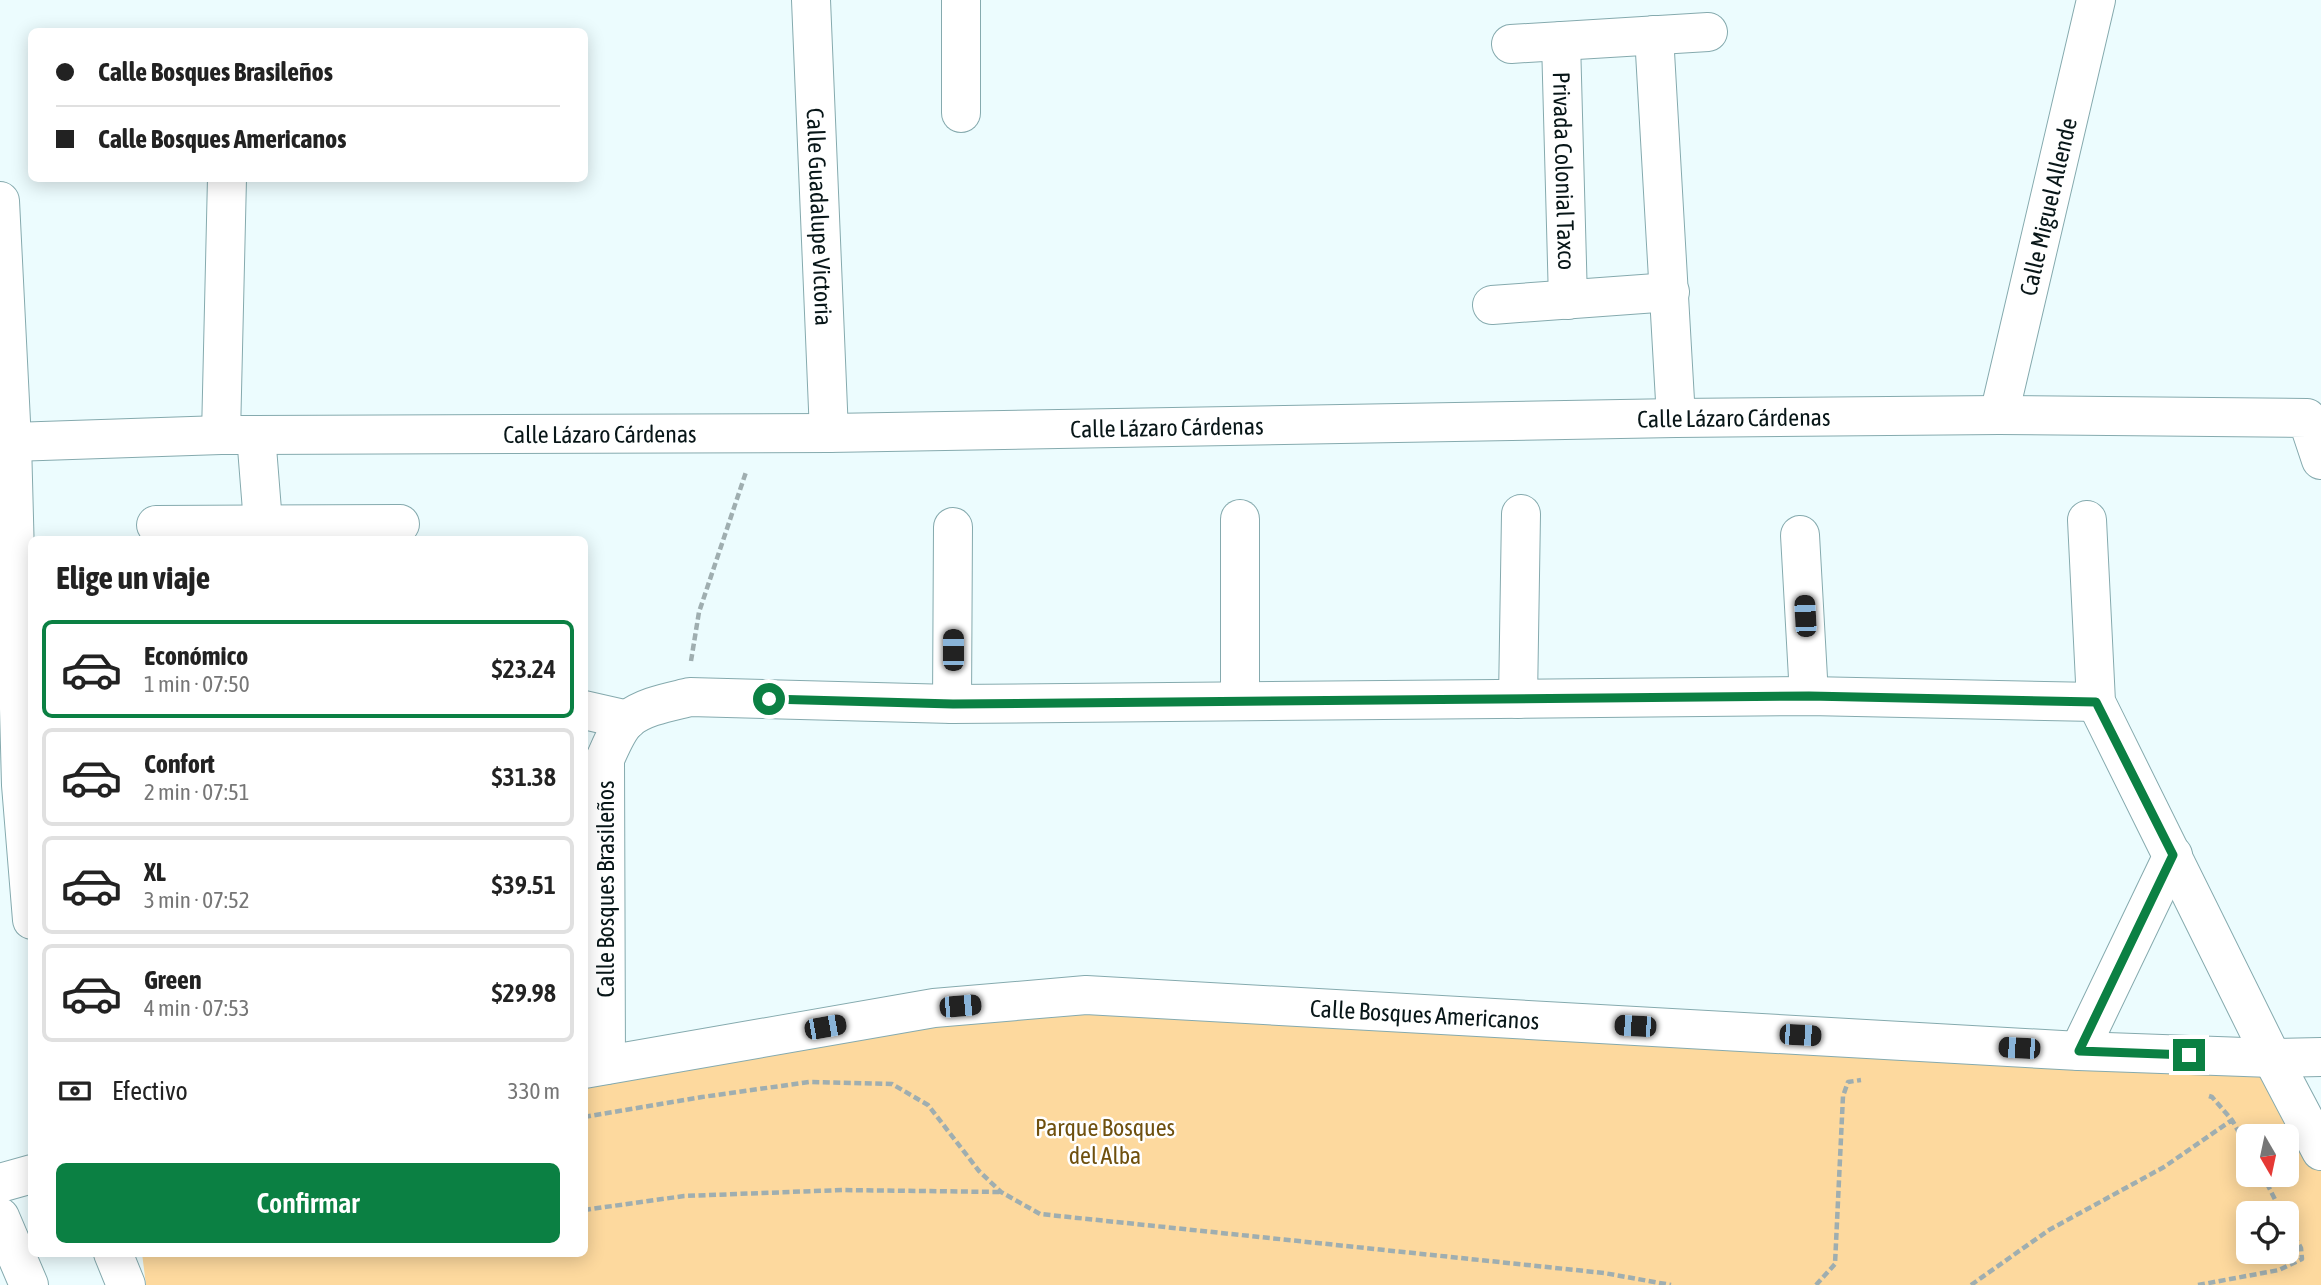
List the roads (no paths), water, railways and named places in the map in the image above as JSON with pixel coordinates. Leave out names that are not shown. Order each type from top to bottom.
[{"type":"street","name":"Calle Guadalupe Victoria","points":[[811,0],[829,433]]},
{"type":"street","points":[[961,0],[961,113]]},
{"type":"street","name":"Calle Miguel Allende","points":[[1999,415],[2096,0]]},
{"type":"street","name":"Privada Colonial Taxco","points":[[1511,44],[1708,32]]},
{"type":"street","points":[[1654,35],[1676,418]]},
{"type":"street","name":"Privada Colonial Taxco","points":[[1561,41],[1568,300]]},
{"type":"street","points":[[227,182],[238,435],[263,523]]},
{"type":"street","points":[[1,208],[12,442],[8,594],[28,871]]},
{"type":"street","name":"Privada Colonial Taxco","points":[[1492,305],[1670,292]]},
{"type":"street","name":"Calle Lázaro Cárdenas","points":[[12,442],[238,435],[829,433],[1676,418],[1999,415],[2314,417]]},
{"type":"street","points":[[2314,417],[2321,460]]},
{"type":"street","points":[[1518,699],[1521,514]]},
{"type":"street","points":[[1240,519],[1240,701]]},
{"type":"street","points":[[2087,520],[2096,702],[2272,1058],[2321,1151]]},
{"type":"street","points":[[156,525],[400,524]]},
{"type":"street","points":[[953,527],[953,704]]},
{"type":"street","points":[[1800,535],[1809,696]]},
{"type":"street","points":[[588,711],[628,720],[656,705],[690,697],[953,704],[1809,696],[2096,702]]},
{"type":"street","name":"Calle Bosques Brasileños","points":[[595,1067],[605,759],[615,737],[628,720]]},
{"type":"street","points":[[2079,1051],[2173,855]]},
{"type":"street","name":"Calle Bosques Americanos","points":[[595,1067],[934,1008],[1086,995],[2079,1051],[2272,1058],[2321,1057]]},
{"type":"street","points":[[0,1184],[28,1175]]},
{"type":"street","points":[[0,1217],[29,1285]]},
{"type":"street","points":[[115,1257],[126,1285]]},
{"type":"park label","name":"Parque Bosques del Alba","points":[[1105,1141]]}]
